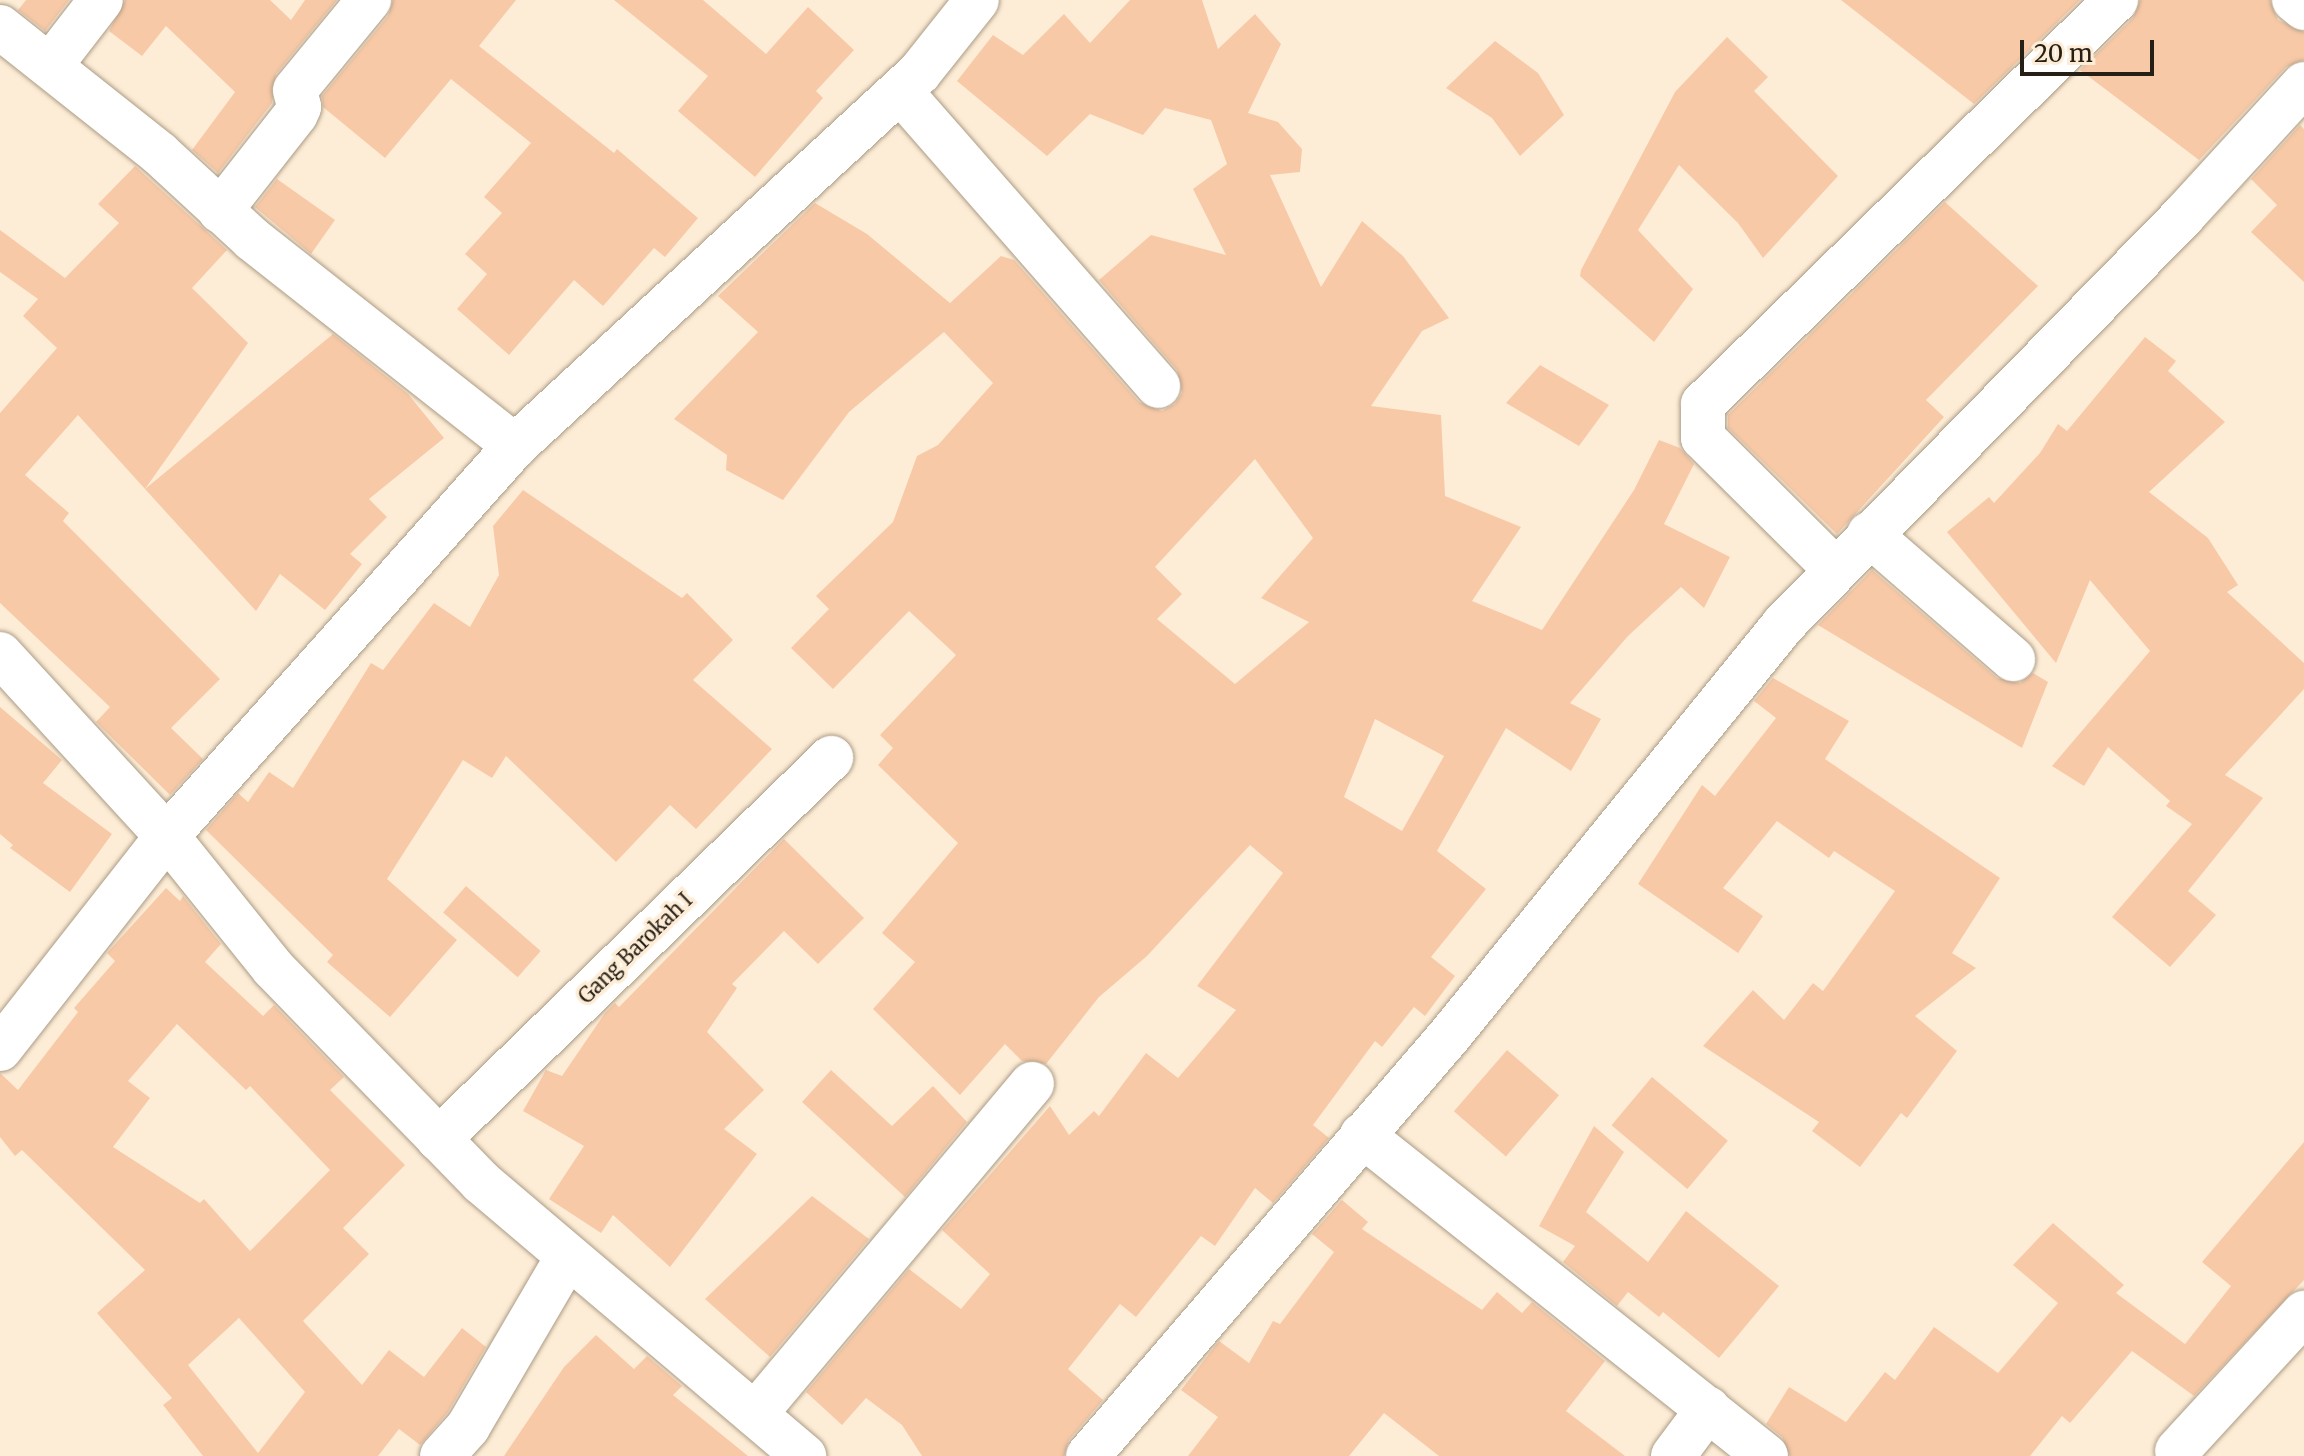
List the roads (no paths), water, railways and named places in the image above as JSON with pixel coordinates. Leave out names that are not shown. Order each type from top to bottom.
[{"type":"street","points":[[50,66],[101,0]]},
{"type":"street","points":[[220,211],[296,114],[299,107],[295,90],[369,0]]},
{"type":"street","points":[[0,1049],[167,836],[515,446],[900,91],[977,0]]},
{"type":"street","points":[[1835,569],[1703,438],[1703,404],[2116,0]]},
{"type":"street","points":[[2294,0],[2304,8]]},
{"type":"street","points":[[0,27],[160,154],[220,211],[515,446]]},
{"type":"street","points":[[1088,1456],[1362,1135],[1835,569],[2183,216],[2304,84]]},
{"type":"street","points":[[900,91],[1158,386]]},
{"type":"street","points":[[1869,534],[2013,659]]},
{"type":"street","points":[[0,654],[167,836],[273,968],[439,1139],[566,1259],[804,1456]]},
{"type":"street","name":"Gang Barokah I","points":[[439,1139],[831,758]]},
{"type":"street","points":[[755,1414],[1032,1084]]},
{"type":"street","points":[[1362,1135],[1766,1456]]},
{"type":"street","points":[[442,1456],[468,1427],[566,1259]]},
{"type":"street","points":[[2177,1454],[2304,1313]]},
{"type":"street","points":[[1673,1456],[1708,1409]]}]
